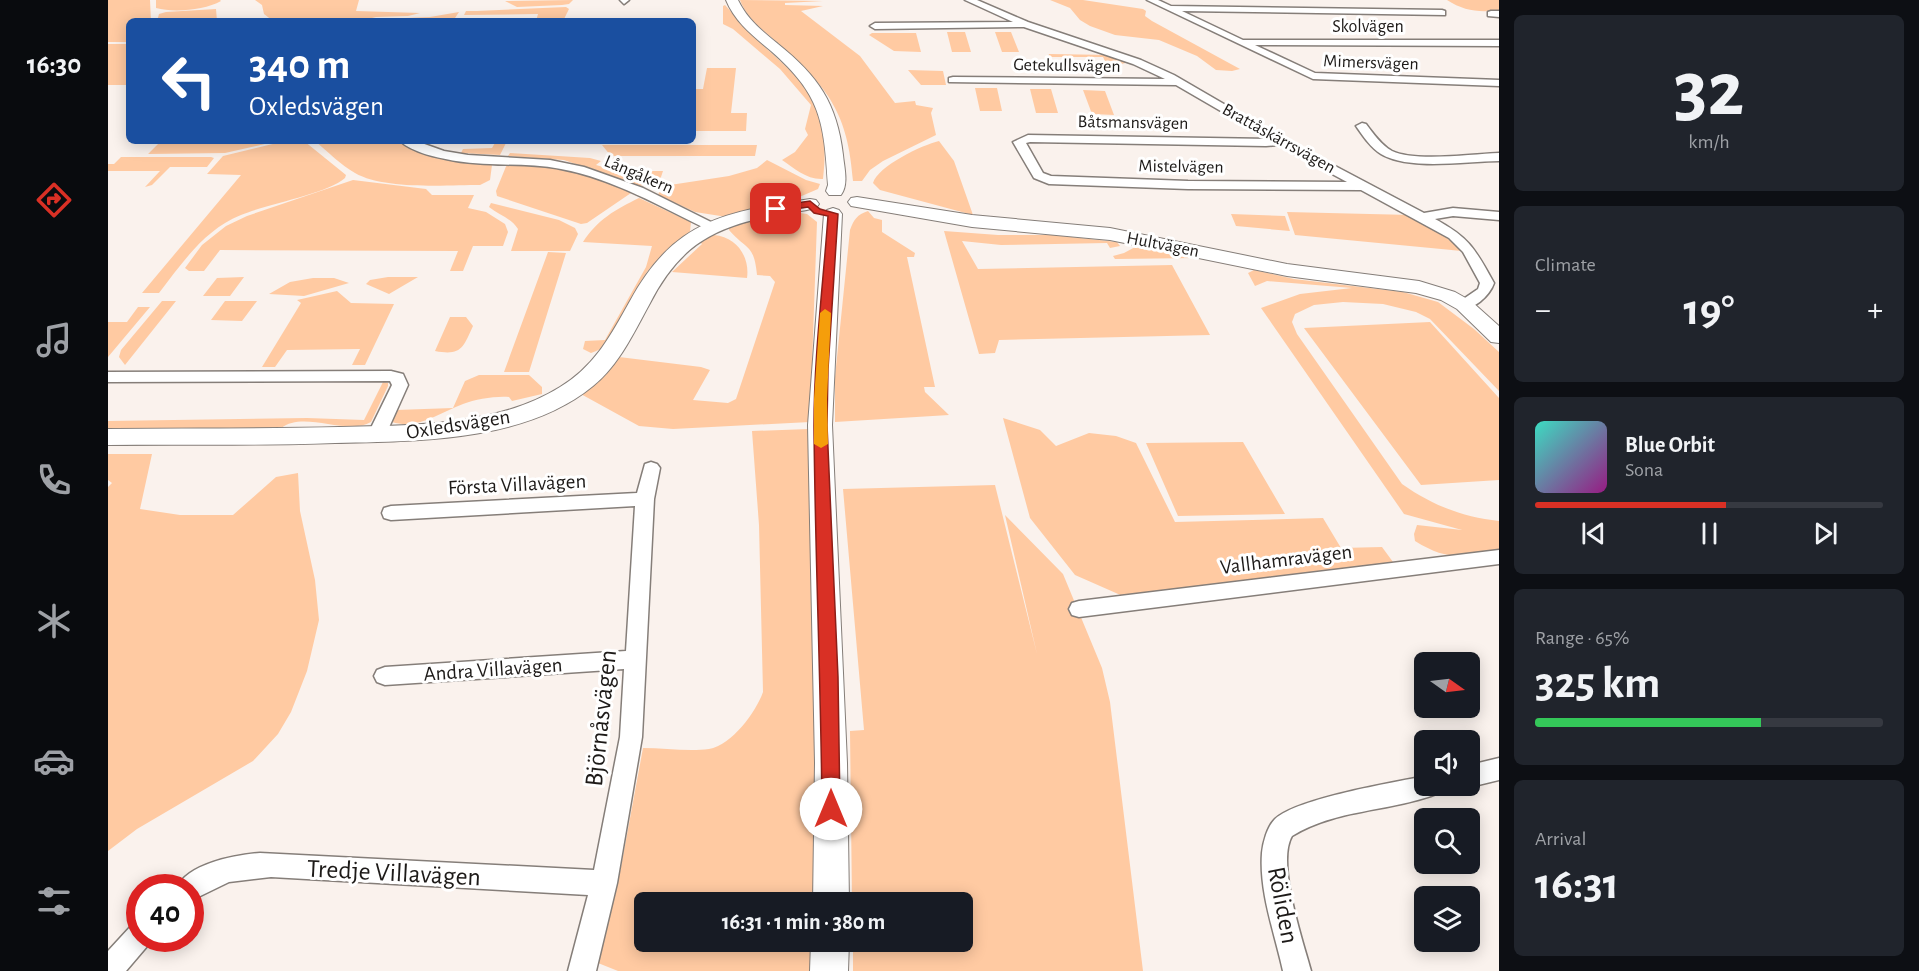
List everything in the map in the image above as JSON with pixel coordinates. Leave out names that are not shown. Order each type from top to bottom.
[{"type":"street","points":[[732,0],[746,21],[807,79],[824,102],[834,141],[837,184],[820,416],[831,763],[831,892]]},
{"type":"street","name":"Brattåskärrsvägen","points":[[969,0],[1024,24],[1137,62],[1180,81],[1280,141],[1425,217],[1462,241],[1485,277],[1487,287],[1464,305]]},
{"type":"street","name":"Mimersvägen","points":[[1151,0],[1309,75],[1320,78],[1495,83]]},
{"type":"street","points":[[1357,0],[1376,19]]},
{"type":"street","points":[[1170,8],[1442,13]]},
{"type":"street","points":[[875,26],[1013,26],[1024,24]]},
{"type":"street","points":[[1392,35],[1400,43]]},
{"type":"street","name":"Skolvägen","points":[[1238,42],[1499,43]]},
{"type":"street","name":"Getekullsvägen","points":[[953,80],[1166,83],[1180,81]]},
{"type":"street","points":[[1495,83],[1499,93]]},
{"type":"street","points":[[1362,126],[1381,148],[1394,155],[1456,158],[1499,157]]},
{"type":"street","name":"Båtsmansvägen","points":[[1021,140],[1266,143],[1280,141]]},
{"type":"street","name":"Mistelvägen","points":[[1021,140],[1020,146],[1038,176],[1049,180],[1188,185],[1366,186]]},
{"type":"street","name":"Långåkern","points":[[414,144],[462,159],[537,162],[574,167],[620,183],[714,227]]},
{"type":"street","name":"Oxledsvägen","points":[[108,436],[428,432],[494,421],[531,410],[566,393],[594,373],[613,352],[658,270],[683,246],[714,227],[762,212],[834,203]]},
{"type":"street","name":"Hultvägen","points":[[834,203],[972,221],[1061,227],[1126,236],[1287,270],[1411,285],[1448,296],[1464,305]]},
{"type":"street","points":[[1425,217],[1453,212],[1499,216]]},
{"type":"street","points":[[1464,305],[1499,337]]},
{"type":"street","name":"Oxledsvägen","points":[[108,377],[391,376],[397,378],[400,385],[378,434]]},
{"type":"street","name":"Björnåsvägen","points":[[582,971],[604,883],[631,737],[645,499],[651,468]]},
{"type":"street","name":"Första Villavägen","points":[[391,513],[645,499]]},
{"type":"street","name":"Vallhamravägen","points":[[1079,609],[1499,557]]},
{"type":"street","name":"Andra Villavägen","points":[[385,676],[637,659]]},
{"type":"street","points":[[1480,774],[1499,769]]},
{"type":"street","name":"Röliden","points":[[1297,971],[1275,875],[1274,853],[1277,838],[1283,829],[1317,813],[1414,789]]},
{"type":"street","name":"Tredje Villavägen","points":[[204,879],[228,868],[262,865],[604,883]]},
{"type":"street","points":[[108,971],[126,950]]},
{"type":"street","points":[[829,971],[830,952]]},
{"type":"shaded area","points":[[108,0],[150,0],[151,18],[126,18],[126,42],[108,42]]},
{"type":"shaded area","points":[[156,0],[221,1],[198,8],[172,10],[156,8]]},
{"type":"shaded area","points":[[255,0],[359,0],[356,11],[420,13],[372,18],[269,18],[264,14],[262,5]]},
{"type":"shaded area","points":[[573,0],[569,4],[562,5],[517,7],[505,1]]},
{"type":"shaded area","points":[[740,0],[823,1],[785,3],[785,5],[823,6],[801,11],[860,56],[895,103],[915,101],[916,105],[933,108],[931,113],[936,135],[883,161],[870,170],[862,181],[853,181],[846,138],[833,104],[811,75],[751,19]]},
{"type":"shaded area","points":[[1050,0],[1083,0],[1143,9],[1146,11],[1145,16],[1152,21],[1240,69],[1216,70],[1197,56],[1159,40],[1115,35],[1090,26],[1080,20],[1070,8]]},
{"type":"shaded area","points":[[1447,0],[1499,0],[1499,10],[1472,10]]},
{"type":"shaded area","points":[[725,5],[810,94],[818,110],[823,129],[825,151],[823,179],[806,176],[782,160],[795,152],[808,135],[805,129],[811,105],[780,69],[733,29],[723,24],[723,6]]},
{"type":"shaded area","points":[[566,7],[569,9],[564,18],[537,18],[538,14],[464,15],[466,11]]},
{"type":"shaded area","points":[[216,9],[217,18],[158,18],[159,14]]},
{"type":"shaded area","points":[[459,12],[455,18],[406,18]]},
{"type":"shaded area","points":[[947,32],[965,32],[971,52],[952,52]]},
{"type":"shaded area","points":[[995,32],[1011,32],[1019,52],[1002,52]]},
{"type":"shaded area","points":[[872,33],[916,33],[921,52],[894,51],[869,35]]},
{"type":"shaded area","points":[[108,44],[126,44],[126,85],[108,85]]},
{"type":"shaded area","points":[[1049,54],[1110,55],[1130,62],[1108,67],[1103,57],[1048,57]]},
{"type":"shaded area","points":[[707,68],[736,68],[731,113],[747,113],[746,131],[696,131],[696,89],[703,89]]},
{"type":"shaded area","points":[[908,70],[943,71],[946,85],[921,85]]},
{"type":"shaded area","points":[[975,88],[997,88],[1002,111],[980,111]]},
{"type":"shaded area","points":[[1030,89],[1051,89],[1058,113],[1036,113]]},
{"type":"shaded area","points":[[1083,90],[1105,91],[1114,115],[1092,114]]},
{"type":"shaded area","points":[[939,141],[954,161],[973,215],[880,190],[873,183],[877,176],[892,163]]},
{"type":"shaded area","points":[[158,144],[265,144],[225,153],[148,154]]},
{"type":"shaded area","points":[[273,144],[308,144],[346,175],[336,184],[325,189],[252,211],[228,221],[195,248],[159,293],[142,293],[241,175],[207,174],[223,156]]},
{"type":"shaded area","points":[[319,144],[406,144],[449,160],[492,165],[490,180],[480,185],[416,185],[382,182],[367,178],[355,173]]},
{"type":"shaded area","points":[[494,144],[506,144],[500,155],[461,153],[463,149],[492,148]]},
{"type":"shaded area","points":[[602,145],[757,145],[755,156],[611,156]]},
{"type":"shaded area","points":[[510,153],[590,158],[601,161],[596,165],[603,167],[608,164],[611,166],[611,171],[663,171],[661,177],[654,183],[639,186],[564,160],[508,156]]},
{"type":"shaded area","points":[[121,157],[214,158],[207,167],[170,167],[152,185],[145,187],[160,171],[108,171],[108,164],[114,164]]},
{"type":"shaded area","points":[[767,160],[806,180],[820,184],[818,189],[797,198],[727,217],[695,212],[658,195],[660,190],[670,185],[729,176],[757,168]]},
{"type":"shaded area","points":[[507,164],[539,165],[572,170],[603,179],[631,193],[587,223],[581,224],[497,196],[496,191]]},
{"type":"shaded area","points":[[353,180],[426,189],[432,195],[474,195],[468,208],[486,212],[505,224],[508,232],[503,246],[473,246],[463,271],[450,271],[458,251],[220,250],[204,271],[189,271],[185,268],[202,245],[226,226],[247,216]]},
{"type":"shaded area","points":[[639,198],[691,222],[690,232],[648,271],[617,332],[610,341],[591,353],[583,349],[585,341],[605,340],[646,267],[652,246],[583,242],[594,227],[608,216]]},
{"type":"shaded area","points":[[491,203],[559,220],[575,228],[578,234],[570,251],[511,251],[518,229],[508,219],[489,207]]},
{"type":"shaded area","points":[[868,211],[874,218],[882,220],[882,232],[915,253],[914,257],[907,257],[935,387],[924,387],[925,392],[949,415],[835,422],[835,377],[850,230],[856,218]]},
{"type":"shaded area","points":[[793,212],[807,214],[817,222],[810,422],[673,429],[639,426],[579,393],[603,375],[619,357],[710,370],[693,400],[728,403],[736,399],[775,282],[770,276],[757,275],[754,257],[729,230],[729,225],[744,220]]},
{"type":"shaded area","points":[[1287,212],[1411,215],[1447,238],[1462,251],[1295,235]]},
{"type":"shaded area","points":[[1231,214],[1285,216],[1290,231],[1236,226]]},
{"type":"shaded area","points":[[944,231],[998,235],[1053,235],[1117,242],[1120,246],[1110,248],[1107,243],[1001,245],[962,241],[978,269],[1172,265],[1210,335],[999,340],[995,353],[979,354]]},
{"type":"shaded area","points":[[714,235],[729,240],[740,249],[746,263],[747,278],[672,272],[702,244],[699,241]]},
{"type":"shaded area","points":[[1137,246],[1197,258],[1115,259],[1113,256]]},
{"type":"shaded area","points":[[548,252],[566,253],[529,372],[504,372]]},
{"type":"shaded area","points":[[1254,270],[1294,279],[1403,292],[1438,302],[1474,329],[1499,352],[1499,391],[1430,319],[1416,312],[1383,304],[1343,302],[1314,305],[1295,314],[1292,322],[1297,334],[1402,484],[1448,509],[1499,521],[1499,551],[1465,556],[1447,555],[1415,541],[1414,534],[1417,525],[1462,530],[1404,514],[1261,308],[1300,294],[1352,288],[1267,281],[1255,286],[1248,273]]},
{"type":"shaded area","points":[[244,277],[230,296],[203,296],[217,278]]},
{"type":"shaded area","points":[[388,277],[418,277],[389,294],[366,284],[370,280]]},
{"type":"shaded area","points":[[313,278],[334,278],[349,283],[304,296],[269,294],[290,282]]},
{"type":"shaded area","points":[[337,291],[351,303],[394,304],[365,365],[352,365],[360,349],[287,350],[275,367],[262,367],[301,303],[297,300]]},
{"type":"shaded area","points":[[162,301],[176,301],[125,365],[119,357],[121,350]]},
{"type":"shaded area","points":[[225,301],[257,301],[242,321],[211,320]]},
{"type":"shaded area","points":[[138,307],[150,307],[108,357],[108,322],[127,322]]},
{"type":"shaded area","points":[[450,317],[466,317],[473,326],[460,349],[450,352],[435,351]]},
{"type":"shaded area","points":[[1430,322],[1499,398],[1499,480],[1421,485],[1304,328]]},
{"type":"shaded area","points":[[479,375],[529,375],[542,387],[542,394],[512,401],[509,397],[480,399],[420,422],[402,424],[392,422],[396,410],[453,408],[465,381]]},
{"type":"shaded area","points":[[383,382],[388,383],[388,386],[371,422],[361,426],[301,421],[281,428],[108,430],[108,421],[307,418],[364,420]]},
{"type":"shaded area","points":[[1003,418],[1040,430],[1056,446],[1089,433],[1116,436],[1136,443],[1175,522],[1323,518],[1341,548],[1382,547],[1393,562],[1125,597],[1075,575],[1030,518]]},
{"type":"shaded area","points":[[809,429],[825,892],[634,892],[634,952],[824,952],[823,971],[618,971],[598,963],[621,867],[643,748],[693,750],[718,746],[734,734],[749,718],[763,692],[759,525],[752,431]]},
{"type":"shaded area","points":[[1243,442],[1285,514],[1178,516],[1146,443]]},
{"type":"shaded area","points":[[108,454],[152,454],[140,509],[180,515],[233,515],[276,477],[298,473],[300,511],[315,580],[319,620],[307,671],[291,712],[278,734],[253,761],[137,829],[108,851],[108,487],[112,483],[108,480]]},
{"type":"shaded area","points":[[995,485],[1037,654],[1005,515],[1063,574],[1102,668],[1110,702],[1143,971],[853,971],[853,952],[973,952],[973,892],[852,892],[850,731],[864,730],[843,489]]},
{"type":"slow traffic","points":[[821,444],[825,313]]},
{"type":"route","points":[[776,209],[810,204],[817,211],[833,214],[826,295],[820,425],[831,809]]}]
